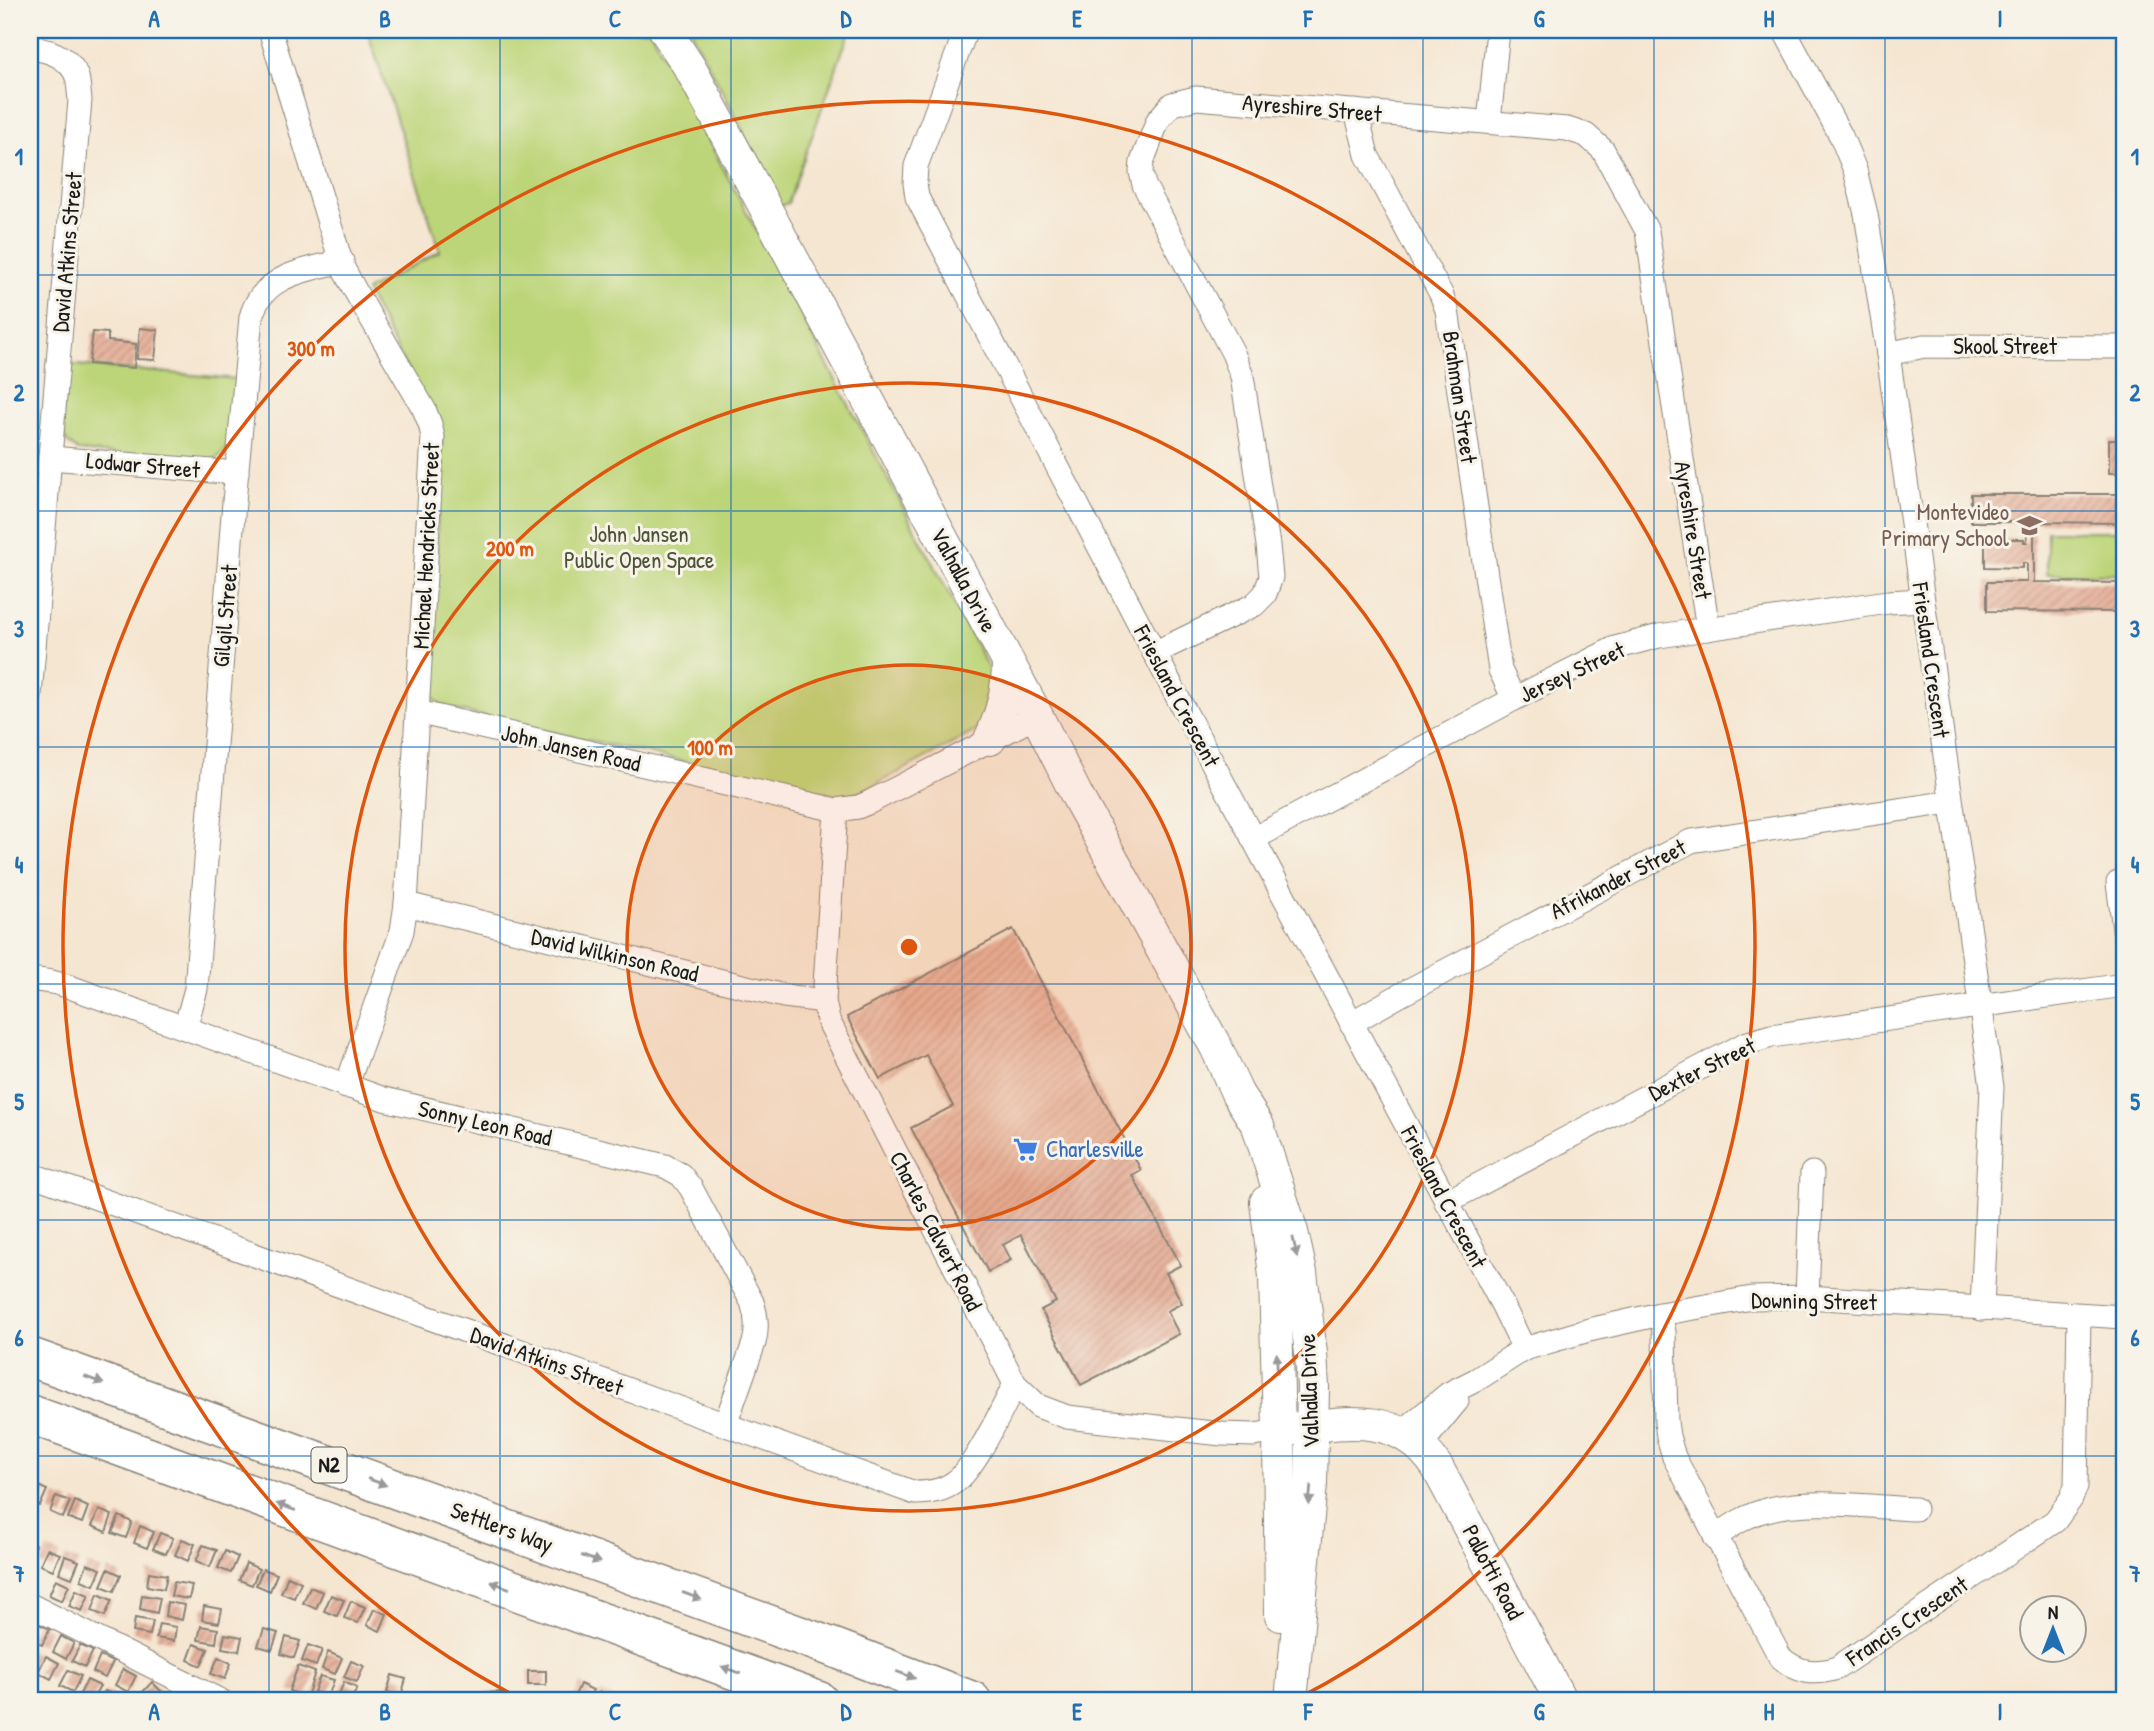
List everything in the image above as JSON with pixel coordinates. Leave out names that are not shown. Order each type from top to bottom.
[{"type":"highway","name":"Settlers Way","points":[[30,1357],[837,1649],[972,1701]]},
{"type":"highway","name":"N2","points":[[30,1414],[818,1701]]},
{"type":"main road","name":"Valhalla Drive","points":[[665,30],[690,68],[1037,716],[1077,796],[1216,1048],[1237,1093],[1258,1126],[1292,1232],[1301,1273],[1311,1353],[1311,1484],[1292,1701]]},
{"type":"main road","name":"Valhalla Drive","points":[[677,30],[690,68]]},
{"type":"main road","points":[[990,739],[1006,696],[1008,663]]},
{"type":"main road","name":"Valhalla Drive","points":[[1237,1093],[1258,1166],[1271,1231],[1275,1276],[1279,1432],[1280,1701]]},
{"type":"main road","points":[[1279,1432],[1354,1422],[1377,1425],[1410,1439]]},
{"type":"main road","name":"Pallotti Road","points":[[1410,1439],[1437,1468],[1561,1701]]},
{"type":"street","name":"Michael Hendricks Street","points":[[270,30],[350,283],[424,409],[433,437],[406,904],[402,931],[346,1087]]},
{"type":"street","name":"Friesland Crescent","points":[[965,30],[916,166],[917,197],[1154,653],[1524,1349]]},
{"type":"street","points":[[1489,122],[1498,30]]},
{"type":"street","name":"Friesland Crescent","points":[[1785,30],[1841,135],[1855,170],[1866,214],[1888,354],[1992,1087],[1982,1309]]},
{"type":"street","name":"David Atkins Street","points":[[30,48],[54,53],[67,62],[77,77],[80,100],[30,695]]},
{"type":"street","name":"Ayreshire Street","points":[[1154,653],[1254,605],[1265,594],[1271,577],[1242,376],[1233,353],[1144,185],[1141,172],[1142,162],[1158,120],[1172,104],[1196,98],[1567,129],[1586,135],[1603,150],[1647,231],[1708,629]]},
{"type":"street","name":"Brahman Street","points":[[1356,111],[1367,155],[1441,293],[1447,310],[1500,670],[1514,699]]},
{"type":"street","name":"Gilgil Street","points":[[185,1028],[196,989],[251,317],[261,293],[281,280],[342,261]]},
{"type":"street","name":"Skool Street","points":[[1888,354],[1924,346],[2124,347]]},
{"type":"street","name":"Lodwar Street","points":[[50,458],[237,472]]},
{"type":"street","name":"Jersey Street","points":[[1253,839],[1615,648],[1659,636],[1888,602],[1922,600]]},
{"type":"street","name":"John Jansen Road","points":[[417,712],[836,810],[858,807],[870,802],[1037,716]]},
{"type":"street","name":"Afrikander Street","points":[[1351,1023],[1691,841],[1951,802]]},
{"type":"street","name":"Charles Calvert Road","points":[[836,810],[824,1001],[833,1030],[1015,1384],[1038,1406],[1067,1417],[1222,1434],[1254,1435],[1279,1432]]},
{"type":"street","points":[[2118,883],[2124,929]]},
{"type":"street","name":"David Wilkinson Road","points":[[406,904],[784,996],[824,1001]]},
{"type":"street","name":"Sonny Leon Road","points":[[30,979],[67,986],[384,1099],[665,1166],[681,1175],[691,1188],[755,1312],[757,1333],[725,1425]]},
{"type":"street","name":"Dexter Street","points":[[1446,1202],[1755,1040],[2124,985]]},
{"type":"street","points":[[1807,1297],[1812,1173]]},
{"type":"street","name":"David Atkins Street","points":[[30,1174],[899,1488],[926,1493],[950,1486],[963,1476],[1015,1384]]},
{"type":"street","name":"Downing Street","points":[[1410,1439],[1443,1417],[1476,1380],[1524,1349],[1589,1330],[1660,1314],[1752,1298],[1807,1297],[2124,1317]]},
{"type":"street","name":"Francis Crescent","points":[[1660,1314],[1664,1332],[1666,1422],[1674,1457],[1780,1657],[1791,1667],[1821,1673],[1837,1668],[2055,1521],[2065,1510],[2076,1486],[2079,1315]]},
{"type":"street","points":[[1715,1537],[1752,1515],[1795,1503],[1915,1509]]},
{"type":"street","points":[[30,1605],[191,1694],[221,1701]]},
{"type":"green space","name":"John Jansen Public Open Space","points":[[367,30],[650,30],[991,673],[994,684],[981,725],[974,732],[863,791],[841,797],[451,709],[437,702],[429,690],[442,435],[366,291],[440,251]]},
{"type":"green space","points":[[690,30],[850,30],[788,203],[777,207],[736,117]]},
{"type":"green space","points":[[65,364],[238,379],[228,448],[209,462],[78,451],[66,441],[61,430]]},
{"type":"green space","points":[[2047,531],[2124,531],[2124,574],[2047,574]]},
{"type":"building","points":[[140,328],[158,330],[155,360],[137,359]]},
{"type":"building","points":[[93,332],[108,333],[108,341],[136,344],[134,368],[89,364]]},
{"type":"building","points":[[2109,440],[2124,440],[2124,473],[2109,473]]},
{"type":"building","points":[[1971,494],[2124,494],[2124,523],[2034,522],[2034,582],[2124,583],[2124,612],[1987,611],[1987,582],[2027,582],[2027,563],[2023,563],[2023,568],[1985,567],[1985,539],[2024,539],[2024,542],[2027,542],[2027,522],[1971,522]]},
{"type":"building","name":"Charlesville","points":[[1013,929],[1141,1170],[1132,1175],[1181,1265],[1166,1273],[1182,1303],[1167,1311],[1179,1334],[1081,1385],[1041,1310],[1056,1302],[1021,1235],[1003,1245],[1011,1260],[988,1272],[911,1128],[953,1106],[926,1055],[880,1079],[847,1017]]},
{"type":"building","points":[[34,1484],[47,1490],[40,1506],[30,1502]]},
{"type":"building","points":[[56,1496],[70,1501],[63,1518],[50,1512]]},
{"type":"building","points":[[75,1501],[88,1507],[82,1523],[68,1518]]},
{"type":"building","points":[[99,1510],[112,1515],[106,1532],[92,1526]]},
{"type":"building","points":[[119,1516],[132,1522],[126,1538],[112,1533]]},
{"type":"building","points":[[140,1526],[154,1532],[147,1548],[134,1543]]},
{"type":"building","points":[[160,1533],[173,1538],[166,1554],[153,1549]]},
{"type":"building","points":[[182,1539],[195,1544],[188,1561],[175,1555]]},
{"type":"building","points":[[30,1542],[36,1545],[30,1559]]},
{"type":"building","points":[[203,1545],[217,1550],[210,1567],[196,1561]]},
{"type":"building","points":[[47,1549],[60,1554],[53,1570],[40,1565]]},
{"type":"building","points":[[225,1551],[238,1557],[231,1573],[218,1568]]},
{"type":"building","points":[[65,1556],[79,1561],[72,1578],[59,1573]]},
{"type":"building","points":[[246,1563],[259,1569],[252,1585],[239,1580]]},
{"type":"building","points":[[87,1564],[101,1569],[94,1585],[81,1580]]},
{"type":"building","points":[[108,1569],[121,1575],[114,1591],[101,1586]]},
{"type":"building","points":[[263,1569],[277,1574],[270,1591],[256,1585]]},
{"type":"building","points":[[149,1572],[167,1575],[164,1589],[147,1586]]},
{"type":"building","points":[[288,1576],[301,1582],[294,1598],[281,1593]]},
{"type":"building","points":[[56,1579],[69,1585],[62,1601],[49,1595]]},
{"type":"building","points":[[174,1582],[192,1585],[189,1599],[171,1596]]},
{"type":"building","points":[[310,1587],[323,1592],[316,1609],[303,1603]]},
{"type":"building","points":[[76,1590],[89,1595],[82,1611],[69,1606]]},
{"type":"building","points":[[98,1594],[112,1600],[105,1616],[92,1611]]},
{"type":"building","points":[[142,1595],[160,1598],[157,1613],[140,1609]]},
{"type":"building","points":[[331,1595],[344,1600],[337,1616],[324,1611]]},
{"type":"building","points":[[351,1601],[365,1607],[358,1623],[344,1618]]},
{"type":"building","points":[[167,1602],[185,1605],[182,1620],[165,1616]]},
{"type":"building","points":[[204,1606],[222,1609],[219,1623],[202,1620]]},
{"type":"building","points":[[374,1609],[387,1614],[380,1631],[367,1625]]},
{"type":"building","points":[[135,1618],[153,1621],[150,1635],[133,1632]]},
{"type":"building","points":[[37,1623],[50,1629],[42,1645],[30,1639]]},
{"type":"building","points":[[159,1624],[176,1627],[174,1641],[156,1638]]},
{"type":"building","points":[[201,1626],[218,1629],[216,1643],[198,1640]]},
{"type":"building","points":[[264,1629],[278,1633],[272,1650],[258,1646]]},
{"type":"building","points":[[225,1634],[242,1637],[239,1651],[222,1648]]},
{"type":"building","points":[[61,1636],[74,1643],[66,1659],[53,1652]]},
{"type":"building","points":[[286,1637],[300,1641],[294,1658],[281,1654]]},
{"type":"building","points":[[194,1644],[208,1649],[201,1666],[188,1660]]},
{"type":"building","points":[[80,1645],[93,1651],[85,1667],[72,1661]]},
{"type":"building","points":[[308,1645],[322,1650],[316,1666],[302,1661]]},
{"type":"building","points":[[30,1650],[38,1655],[30,1672]]},
{"type":"building","points":[[328,1652],[342,1658],[335,1674],[322,1669]]},
{"type":"building","points":[[46,1656],[59,1663],[51,1679],[38,1672]]},
{"type":"building","points":[[100,1656],[113,1662],[105,1678],[93,1672]]},
{"type":"building","points":[[218,1657],[231,1663],[225,1679],[211,1674]]},
{"type":"building","points":[[351,1661],[364,1666],[357,1682],[344,1677]]},
{"type":"building","points":[[298,1666],[315,1672],[307,1697],[289,1691]]},
{"type":"building","points":[[123,1669],[136,1676],[128,1692],[115,1685]]},
{"type":"building","points":[[68,1670],[81,1676],[73,1692],[60,1686]]},
{"type":"building","points":[[528,1671],[546,1671],[546,1685],[528,1685]]},
{"type":"building","points":[[392,1675],[406,1679],[401,1696],[387,1692]]},
{"type":"building","points":[[320,1676],[334,1680],[328,1697],[314,1692]]},
{"type":"building","points":[[87,1680],[100,1686],[92,1701],[79,1696]]},
{"type":"building","points":[[152,1682],[162,1692],[153,1701],[147,1701],[140,1695]]},
{"type":"building","points":[[344,1682],[357,1688],[351,1701],[337,1699]]},
{"type":"building","points":[[580,1684],[593,1690],[588,1701],[573,1700]]},
{"type":"building","points":[[105,1691],[118,1697],[115,1701],[99,1701]]},
{"type":"building","points":[[503,1692],[503,1701],[485,1701],[485,1693]]},
{"type":"building","points":[[600,1692],[613,1697],[612,1701],[596,1701]]},
{"type":"place","name":"Montevideo Primary School","points":[[2029,525]]},
{"type":"place","name":"Charlesville","points":[[1026,1149]]}]
